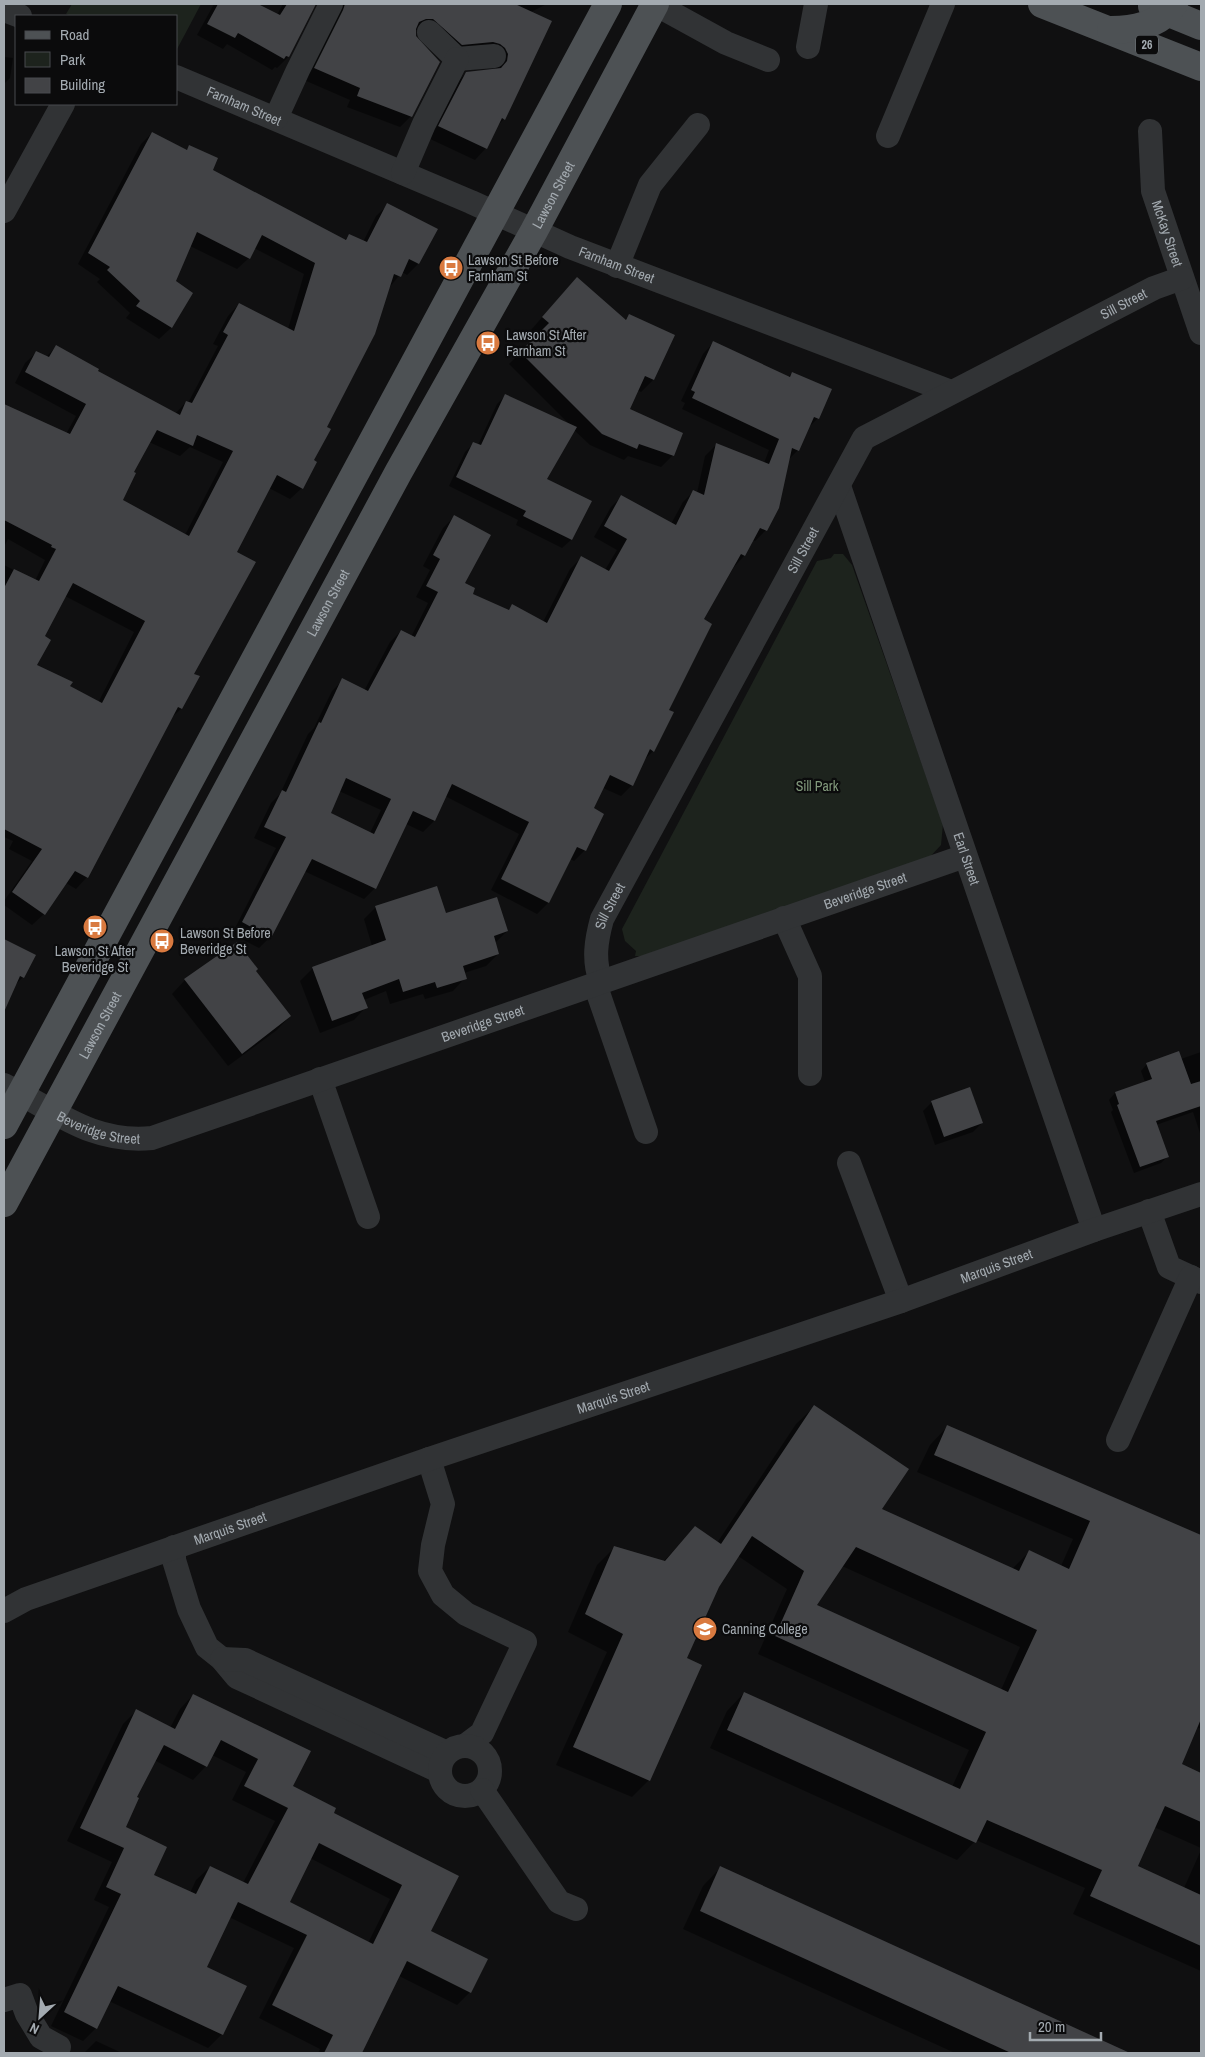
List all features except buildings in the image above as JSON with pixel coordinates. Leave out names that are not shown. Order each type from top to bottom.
[{"type":"main road","points":[[4,1125],[12,1090],[347,486],[608,4]]},
{"type":"main road","name":"Lawson Street","points":[[4,1203],[398,473],[534,231],[655,4]]},
{"type":"main road","name":"26","points":[[1042,4],[1192,64]]},
{"type":"main road","points":[[1110,30],[1132,30],[1159,8]]},
{"type":"main road","points":[[1159,8],[1201,26]]},
{"type":"main road","points":[[1159,8],[1169,43],[1192,64]]},
{"type":"street","points":[[276,118],[332,4]]},
{"type":"street","points":[[655,4],[726,43],[768,60]]},
{"type":"street","points":[[808,47],[816,4]]},
{"type":"street","points":[[888,136],[944,4]]},
{"type":"street","points":[[4,10],[17,15]]},
{"type":"street","points":[[428,32],[457,59],[494,56]]},
{"type":"street","points":[[403,173],[424,124],[457,59]]},
{"type":"street","name":"Farnham Street","points":[[178,78],[276,118],[617,266],[951,392]]},
{"type":"street","points":[[4,211],[62,105]]},
{"type":"street","points":[[617,266],[650,185],[698,125]]},
{"type":"street","name":"McKay Street","points":[[1150,131],[1153,191],[1201,333]]},
{"type":"street","name":"Sill Street","points":[[646,1132],[598,983],[596,943],[602,919],[864,438],[1154,288],[1182,278]]},
{"type":"street","name":"Earl Street","points":[[839,486],[964,856],[1094,1230]]},
{"type":"street","name":"Beveridge Street","points":[[12,1090],[52,1112],[102,1135],[135,1140],[152,1138],[964,856]]},
{"type":"street","points":[[784,918],[810,976],[810,1074]]},
{"type":"street","points":[[320,1079],[368,1217]]},
{"type":"street","points":[[850,1164],[902,1301]]},
{"type":"street","name":"Marquis Street","points":[[4,1611],[15,1601],[429,1459],[902,1301],[1094,1230],[1201,1194]]},
{"type":"street","points":[[1118,1440],[1196,1279],[1169,1266],[1149,1211]]},
{"type":"street","points":[[174,1547],[174,1560],[189,1609],[207,1646],[222,1659],[237,1677],[464,1751],[490,1766],[489,1779],[482,1790],[469,1796],[455,1794],[444,1785],[464,1751],[526,1642],[466,1614],[443,1595],[430,1571],[433,1545],[443,1504],[429,1459]]},
{"type":"street","points":[[482,1790],[559,1902],[576,1909]]},
{"type":"street","points":[[4,2000],[20,1995],[27,2014],[41,2037],[60,2047]]},
{"type":"green space","points":[[72,4],[201,4],[178,47],[178,15],[66,14]]},
{"type":"green space","name":"Sill Park","points":[[834,554],[843,554],[852,565],[943,824],[941,845],[927,860],[645,956],[635,956],[636,951],[625,941],[622,929],[817,561],[831,558]]},
{"type":"place","name":"Lawson St Before Farnham St","points":[[451,268]]},
{"type":"place","name":"Lawson St After Farnham St","points":[[488,343]]},
{"type":"place","name":"Lawson St After Beveridge St","points":[[95,927]]},
{"type":"place","name":"Lawson St Before Beveridge St","points":[[162,941]]},
{"type":"place","name":"Canning College","points":[[705,1629]]}]
